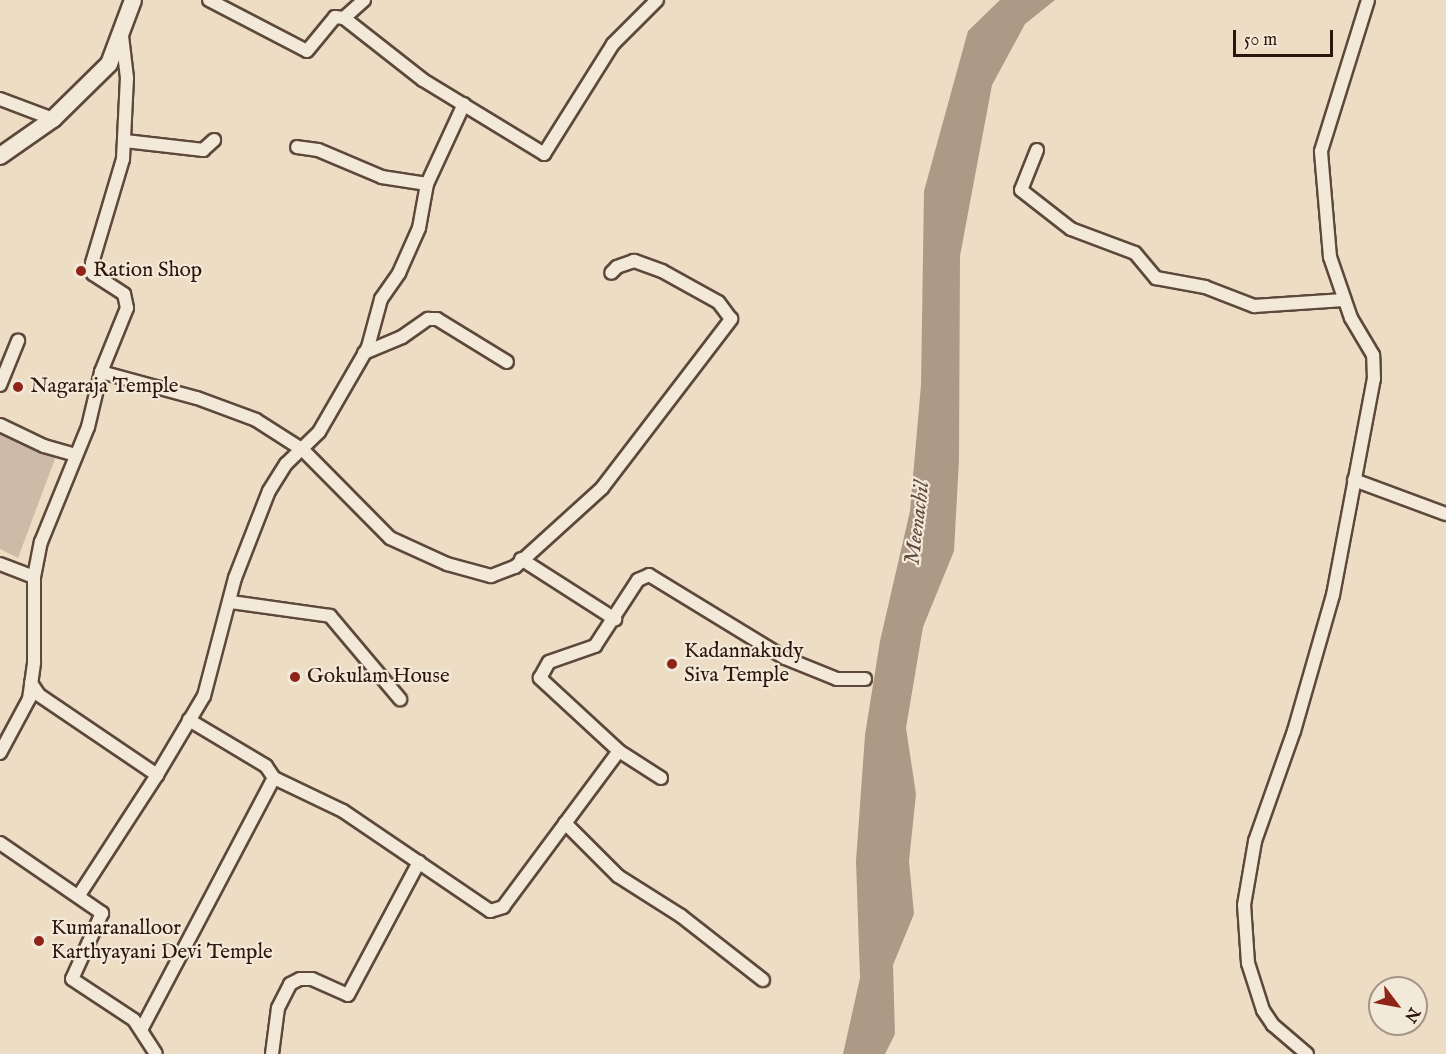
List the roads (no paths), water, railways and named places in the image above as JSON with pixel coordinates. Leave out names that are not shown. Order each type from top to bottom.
[{"type":"main road","points":[[0,156],[53,119],[109,64],[122,36],[133,0]]},
{"type":"street","points":[[209,0],[307,51],[335,17],[344,18],[414,74],[544,154],[613,44],[657,0]]},
{"type":"street","points":[[344,18],[364,0]]},
{"type":"street","points":[[1307,1054],[1273,1025],[1263,1010],[1248,963],[1246,877],[1268,798],[1294,731],[1333,595],[1375,367],[1373,355],[1344,300],[1330,257],[1321,151],[1368,0]]},
{"type":"street","points":[[0,753],[29,699],[32,683],[34,577],[41,542],[88,427],[101,372],[128,301],[93,274],[92,263],[117,186],[125,141],[128,78],[122,36]]},
{"type":"street","points":[[0,99],[53,119]]},
{"type":"street","points":[[79,895],[157,775],[204,696],[231,602],[235,578],[269,491],[286,464],[319,432],[364,353],[381,298],[399,273],[419,228],[427,184],[464,104]]},
{"type":"street","points":[[125,141],[203,150],[214,140]]},
{"type":"street","points":[[297,147],[318,150],[382,177],[427,184]]},
{"type":"street","points":[[1036,150],[1021,190],[1071,229],[1135,252],[1156,278],[1205,287],[1254,306],[1344,300]]},
{"type":"street","points":[[101,372],[197,398],[256,420],[303,450],[335,486],[351,496],[390,537],[447,564],[491,576],[506,573],[568,522],[602,488],[731,319],[718,302],[662,271],[634,261],[617,267],[611,273]]},
{"type":"street","points":[[364,353],[402,337],[428,319],[437,319],[507,362]]},
{"type":"street","points":[[0,385],[18,341]]},
{"type":"street","points":[[0,425],[44,446],[76,455]]},
{"type":"street","points":[[1354,480],[1446,514]]},
{"type":"street","points":[[521,559],[615,620]]},
{"type":"street","points":[[0,564],[34,577]]},
{"type":"street","points":[[661,778],[619,751],[540,678],[541,670],[549,662],[595,646],[615,620],[638,580],[649,575],[785,658],[837,679],[865,679]]},
{"type":"street","points":[[231,602],[330,616],[400,699]]},
{"type":"street","points":[[32,683],[39,695],[157,775]]},
{"type":"street","points":[[189,720],[266,766],[274,778],[343,811],[484,908],[497,910],[619,751]]},
{"type":"street","points":[[141,1030],[274,778]]},
{"type":"street","points":[[565,823],[618,876],[681,916],[763,980]]},
{"type":"street","points":[[0,843],[79,895],[102,913],[72,979],[134,1020],[152,1053]]},
{"type":"street","points":[[272,1054],[278,1008],[290,984],[300,979],[312,979],[348,995],[419,862]]},
{"type":"water","name":"Meenachil","points":[[1000,0],[1055,0],[1025,24],[992,85],[960,256],[959,460],[954,551],[923,627],[906,728],[916,794],[909,861],[914,914],[893,965],[895,1034],[885,1054],[843,1054],[860,978],[856,861],[865,735],[880,641],[910,511],[921,385],[924,191],[968,31]]},
{"type":"place","name":"Ration Shop","points":[[81,271]]},
{"type":"place","name":"Nagaraja Temple","points":[[18,387]]},
{"type":"place","name":"Kadannakudy Siva Temple","points":[[672,664]]},
{"type":"place","name":"Gokulam House","points":[[295,677]]},
{"type":"place","name":"Kumaranalloor Karthyayani Devi Temple","points":[[39,941]]}]
